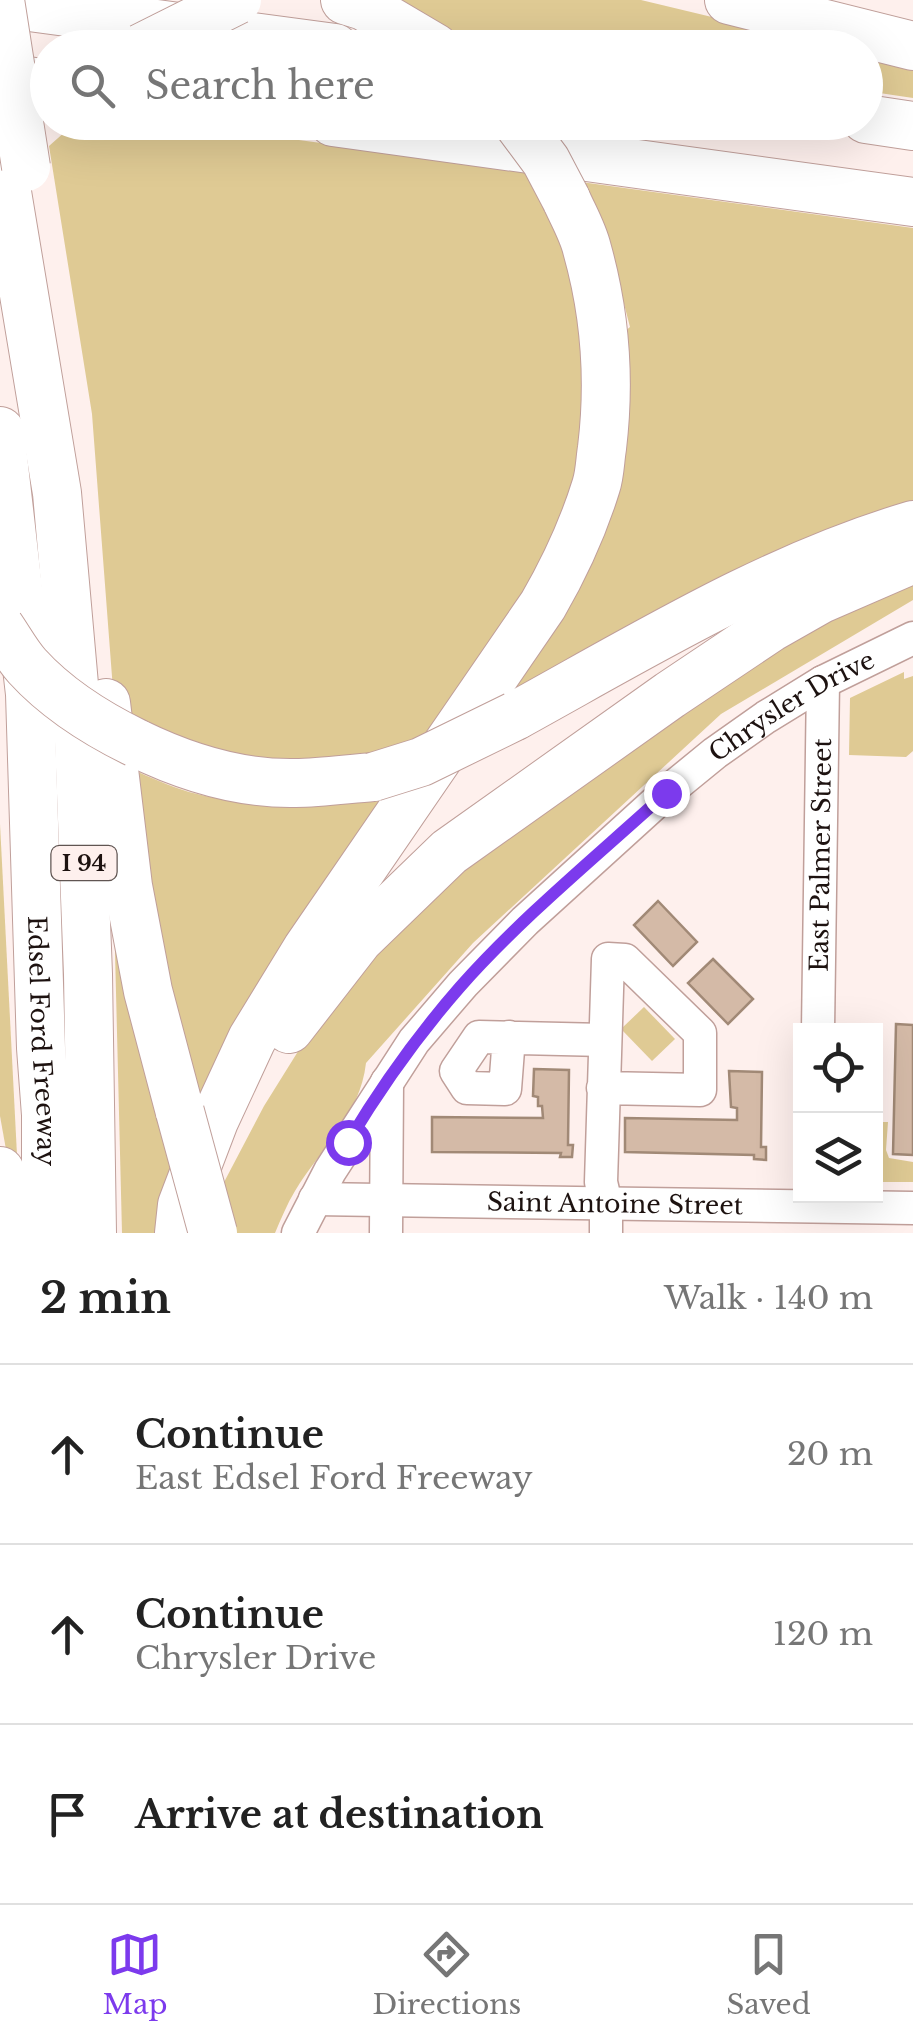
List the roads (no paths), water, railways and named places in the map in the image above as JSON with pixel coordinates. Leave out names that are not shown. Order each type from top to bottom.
[{"type":"highway","points":[[177,30],[236,0]]},
{"type":"highway","points":[[728,0],[849,30]]},
{"type":"highway","points":[[9,164],[0,1],[207,30]]},
{"type":"highway","points":[[355,3],[403,30]]},
{"type":"highway","points":[[883,39],[913,46]]},
{"type":"highway","points":[[0,78],[30,82]]},
{"type":"highway","points":[[883,122],[913,126]]},
{"type":"highway","points":[[9,164],[31,140]]},
{"type":"highway","points":[[464,140],[913,202]]},
{"type":"highway","points":[[191,1232],[182,1205],[214,1121],[252,1039],[306,948],[543,605],[578,537],[598,482],[607,404],[598,297],[587,246],[546,161],[530,140]]},
{"type":"highway","name":"I 94","points":[[9,164],[15,232],[57,493]]},
{"type":"highway","name":"Edsel Ford Freeway","points":[[0,431],[30,694],[46,1115],[46,1233]]},
{"type":"highway","points":[[57,493],[76,516],[92,570],[128,886],[148,991],[180,1112],[191,1232]]},
{"type":"highway","name":"Edsel Ford Freeway","points":[[57,493],[79,741],[92,1233]]},
{"type":"highway","points":[[0,627],[27,666],[65,699],[98,724],[166,758],[250,780],[295,784],[373,778],[421,762],[516,716],[791,570],[913,524]]},
{"type":"highway","points":[[191,1232],[217,1153],[284,1036],[359,939],[449,852],[770,628],[821,600],[913,559]]},
{"type":"highway","points":[[0,1171],[6,1233]]},
{"type":"street","name":"Chrysler Drive","points":[[298,1233],[330,1171],[414,1041],[463,984],[540,908],[714,753],[823,682],[913,638]]},
{"type":"street","name":"East Palmer Street","points":[[818,1023],[823,682]]},
{"type":"street","points":[[603,1088],[700,1090],[700,1033],[625,960],[608,959],[604,1040],[601,1182],[606,1218]]},
{"type":"street","points":[[509,1038],[604,1040]]},
{"type":"street","points":[[386,1217],[387,1082]]},
{"type":"street","name":"Saint Antoine Street","points":[[315,1199],[386,1217],[606,1218],[913,1208]]}]
